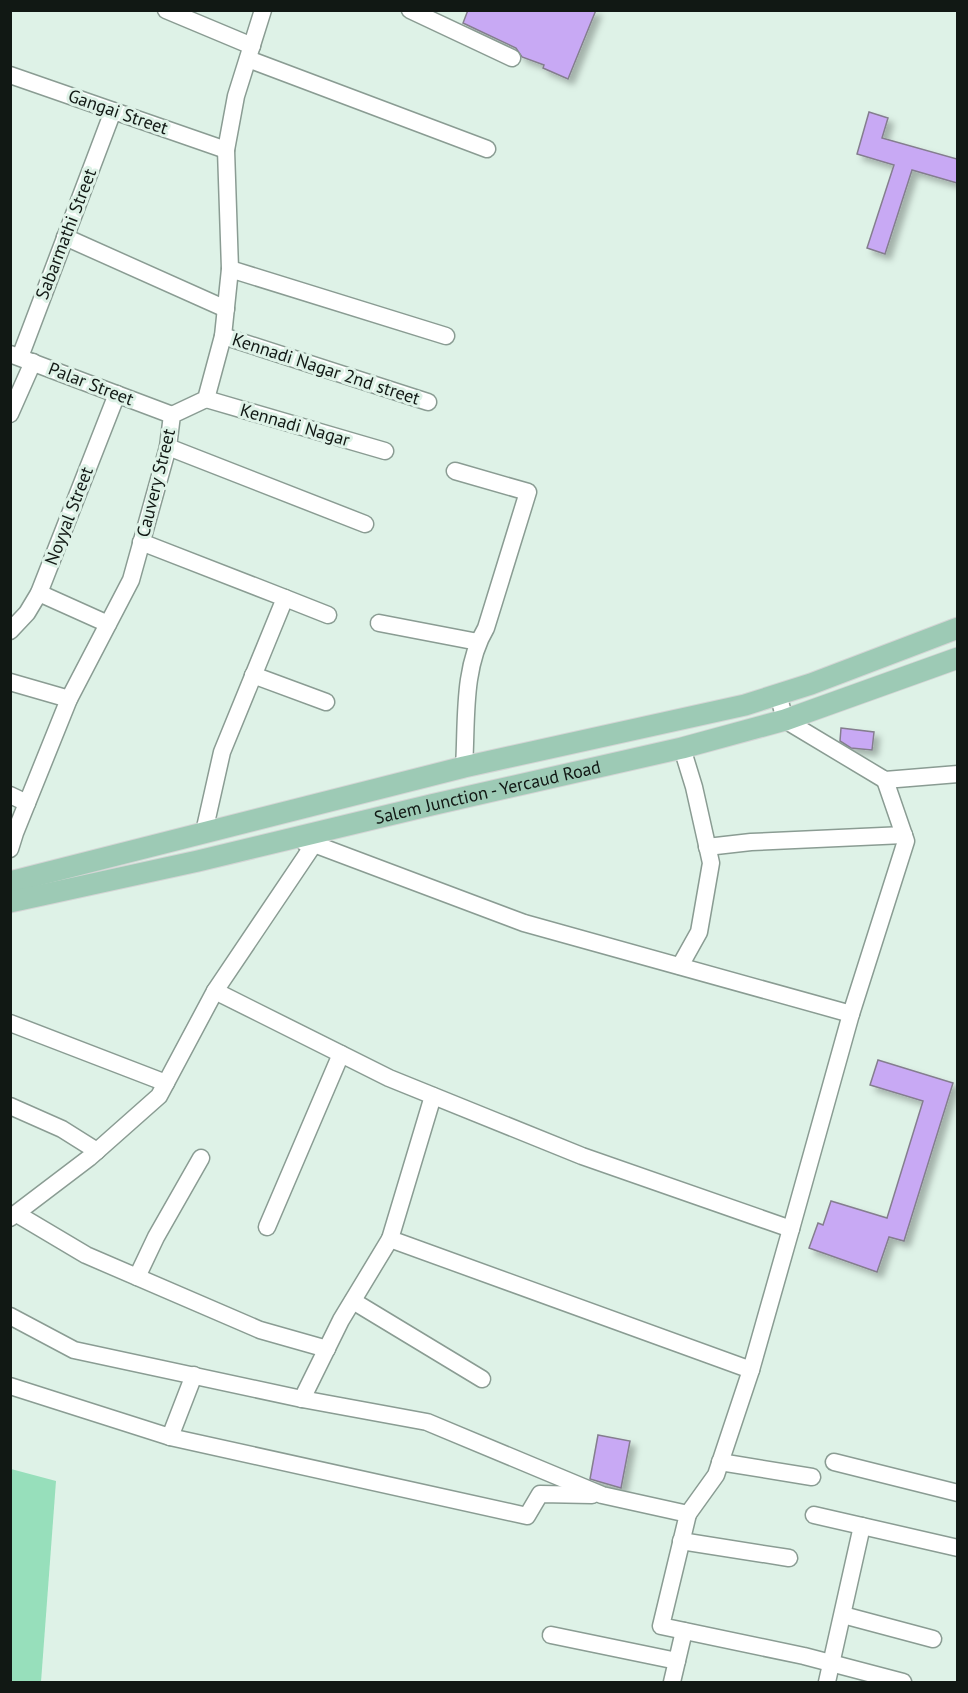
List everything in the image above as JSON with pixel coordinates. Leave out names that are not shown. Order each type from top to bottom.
[{"type":"main road","points":[[10,882],[464,767],[745,705],[812,684],[957,628]]},
{"type":"main road","name":"Salem Junction - Yercaud Road","points":[[10,902],[198,861],[682,748],[784,720],[957,658]]},
{"type":"main road","points":[[284,812],[285,839]]},
{"type":"street","points":[[166,10],[250,53],[487,149]]},
{"type":"street","points":[[206,399],[223,336],[230,269],[226,150],[236,96],[263,10]]},
{"type":"street","points":[[410,10],[512,58]]},
{"type":"street","name":"Gangai Street","points":[[10,75],[226,150]]},
{"type":"street","name":"Sabarmathi Street","points":[[10,414],[21,358],[113,111]]},
{"type":"street","points":[[65,237],[226,309]]},
{"type":"street","points":[[230,269],[446,336]]},
{"type":"street","name":"Kennadi Nagar 2nd street","points":[[223,336],[428,402]]},
{"type":"street","name":"Palar Street","points":[[21,358],[172,415]]},
{"type":"street","name":"Noyyal Street","points":[[10,631],[27,613],[39,593],[117,394]]},
{"type":"street","name":"Cauvery Street","points":[[10,849],[69,699],[131,580],[168,447],[172,415],[206,399]]},
{"type":"street","name":"Kennadi Nagar","points":[[206,399],[385,452]]},
{"type":"street","points":[[168,447],[365,524]]},
{"type":"street","points":[[455,471],[528,492],[486,628],[478,642],[469,683],[464,767]]},
{"type":"street","points":[[141,542],[328,615]]},
{"type":"street","points":[[39,593],[108,624]]},
{"type":"street","points":[[204,832],[222,752],[285,598]]},
{"type":"street","points":[[379,623],[478,642]]},
{"type":"street","points":[[253,675],[326,702]]},
{"type":"street","points":[[10,682],[69,699]]},
{"type":"street","points":[[778,694],[784,720],[885,780],[957,774]]},
{"type":"street","points":[[680,966],[699,932],[711,863],[694,788],[682,748]]},
{"type":"street","points":[[885,780],[906,841],[851,1014],[751,1370],[716,1475],[688,1514],[661,1626],[832,1664],[903,1683]]},
{"type":"street","points":[[10,795],[27,803]]},
{"type":"street","points":[[707,847],[751,842],[904,835]]},
{"type":"street","points":[[285,839],[314,844],[524,923],[851,1014]]},
{"type":"street","points":[[314,844],[215,991],[159,1096],[97,1151],[15,1210],[86,1255],[260,1330],[327,1349]]},
{"type":"street","points":[[215,991],[389,1078],[582,1156],[791,1229]]},
{"type":"street","points":[[10,1023],[166,1083]]},
{"type":"street","points":[[267,1227],[340,1054]]},
{"type":"street","points":[[302,1399],[353,1301],[390,1239],[433,1096]]},
{"type":"street","points":[[10,1106],[62,1129],[97,1151]]},
{"type":"street","points":[[137,1277],[156,1237],[201,1158]]},
{"type":"street","points":[[390,1239],[751,1370]]},
{"type":"street","points":[[353,1301],[482,1379]]},
{"type":"street","points":[[10,1316],[74,1350],[302,1399],[427,1422],[602,1495],[688,1514]]},
{"type":"street","points":[[170,1437],[194,1375]]},
{"type":"street","points":[[10,1386],[170,1437],[527,1516],[540,1494],[602,1495]]},
{"type":"street","points":[[720,1462],[812,1477]]},
{"type":"street","points":[[834,1462],[957,1493]]},
{"type":"street","points":[[814,1515],[957,1548]]},
{"type":"street","points":[[827,1683],[862,1526]]},
{"type":"street","points":[[681,1541],[789,1558]]},
{"type":"street","points":[[843,1616],[933,1639]]},
{"type":"street","points":[[672,1683],[684,1631]]},
{"type":"street","points":[[551,1635],[677,1661]]},
{"type":"green space","points":[[11,1469],[56,1481],[41,1682],[11,1682]]},
{"type":"building","points":[[468,10],[596,10],[568,79],[543,68],[544,65],[522,57],[516,48],[463,23]]},
{"type":"building","points":[[869,112],[888,118],[882,138],[957,159],[957,183],[912,170],[885,254],[867,248],[894,165],[857,154]]},
{"type":"building","points":[[841,728],[874,732],[872,750],[851,748],[840,741]]},
{"type":"building","points":[[878,1060],[953,1083],[904,1241],[889,1237],[877,1272],[809,1248],[818,1223],[823,1225],[831,1201],[887,1218],[923,1101],[870,1085]]},
{"type":"building","points":[[598,1435],[630,1441],[621,1488],[590,1479]]}]
